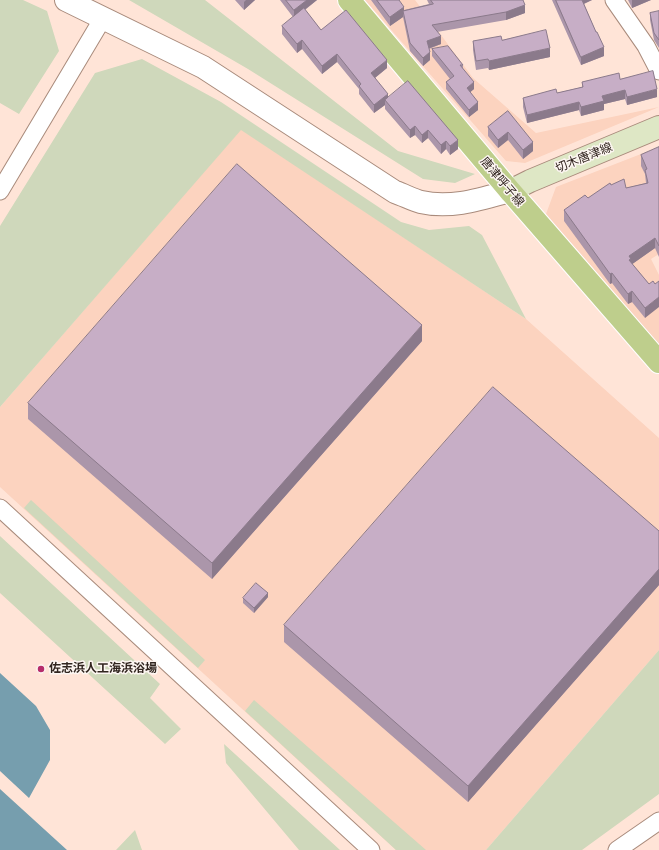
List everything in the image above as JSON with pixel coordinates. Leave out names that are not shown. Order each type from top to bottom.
[{"type":"main road","name":"唐津呼子線","points":[[349,0],[510,191],[659,362]]},
{"type":"main road","name":"切木唐津線","points":[[510,191],[530,180],[659,127]]},
{"type":"street","points":[[66,0],[203,67],[395,192],[421,202],[449,204],[476,200],[510,191]]},
{"type":"street","points":[[614,0],[646,46],[659,70]]},
{"type":"street","points":[[0,191],[103,18]]},
{"type":"street","points":[[0,508],[370,850]]},
{"type":"street","points":[[617,850],[659,822]]},
{"type":"shaded area","points":[[365,0],[415,0],[473,78],[536,133],[659,107],[525,163],[506,161]]},
{"type":"shaded area","points":[[241,129],[526,319],[659,438],[659,650],[486,850],[396,850],[0,487],[0,407]]},
{"type":"shaded area","points":[[659,147],[659,254],[651,259],[659,275],[659,345],[546,214],[556,187]]},
{"type":"green space","points":[[0,0],[23,0],[47,11],[59,51],[19,114],[0,103]]},
{"type":"green space","points":[[129,0],[205,0],[398,151],[475,174],[455,183],[423,179],[248,69]]},
{"type":"green space","points":[[142,59],[221,102],[401,222],[429,230],[469,226],[482,235],[526,319],[241,130],[0,407],[0,226],[95,73]]},
{"type":"green space","points":[[31,500],[205,660],[198,668],[24,508]]},
{"type":"green space","points":[[0,536],[160,684],[150,698],[181,729],[165,744],[0,593]]},
{"type":"green space","points":[[659,650],[659,794],[582,850],[486,850]]},
{"type":"green space","points":[[254,700],[426,850],[396,850],[245,711]]},
{"type":"green space","points":[[224,744],[340,850],[299,850],[226,763]]},
{"type":"green space","points":[[135,830],[142,850],[116,850]]},
{"type":"water","points":[[0,673],[36,706],[50,730],[50,760],[29,798],[0,771]]},
{"type":"water","points":[[0,789],[67,850],[0,850]]},
{"type":"building","points":[[286,0],[307,0],[294,10]]},
{"type":"building","points":[[377,0],[399,0],[404,7],[390,17]]},
{"type":"building","points":[[431,0],[523,0],[525,5],[506,12],[432,25],[441,36],[427,41],[430,52],[423,58],[410,43],[403,11],[433,4]]},
{"type":"building","points":[[556,0],[582,0],[604,47],[581,57]]},
{"type":"building","points":[[304,8],[321,30],[346,10],[387,60],[371,73],[388,94],[374,105],[359,86],[361,84],[337,54],[322,66],[302,40],[297,44],[282,26]]},
{"type":"building","points":[[659,11],[659,40],[654,33],[650,13]]},
{"type":"building","points":[[546,30],[550,48],[489,61],[488,59],[476,61],[473,41],[501,36],[502,40]]},
{"type":"building","points":[[448,46],[463,65],[460,65],[474,82],[467,88],[478,102],[469,110],[446,82],[454,76],[432,49]]},
{"type":"building","points":[[653,71],[657,89],[627,97],[625,90],[602,96],[604,101],[581,107],[579,102],[527,115],[523,98],[556,89],[557,93],[583,87],[582,82],[619,73],[620,79]]},
{"type":"building","points":[[408,81],[458,140],[450,146],[446,141],[441,145],[428,130],[422,135],[415,126],[410,130],[385,100]]},
{"type":"building","points":[[508,111],[533,142],[523,150],[508,132],[498,140],[488,127]]},
{"type":"building","points":[[659,147],[659,246],[655,238],[629,256],[631,259],[629,260],[649,284],[653,281],[655,284],[659,281],[659,297],[645,308],[632,291],[628,294],[612,273],[610,274],[564,210],[585,195],[588,198],[610,183],[611,185],[624,179],[626,188],[648,183],[645,170],[647,169],[641,155]]},
{"type":"building","points":[[237,164],[422,325],[212,563],[28,403]]},
{"type":"building","points":[[493,387],[659,531],[659,569],[468,786],[284,625]]},
{"type":"building","points":[[256,583],[268,593],[254,608],[243,598]]},
{"type":"place","name":"佐志浜人工海浜浴場","points":[[41,669]]}]
